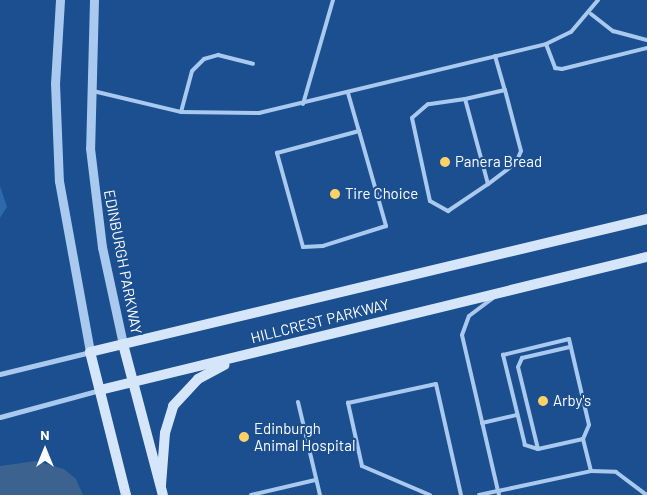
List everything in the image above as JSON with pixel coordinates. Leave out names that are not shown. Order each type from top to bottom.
[{"type":"main road","name":"HILLCREST PARKWAY","points":[[90,352],[647,219]]},
{"type":"main road","name":"HILLCREST PARKWAY","points":[[100,390],[647,257]]},
{"type":"main road","name":"EDINBURGH PARKWAY","points":[[123,344],[162,490]]},
{"type":"main road","points":[[90,352],[126,495]]},
{"type":"main road","points":[[162,490],[165,433],[174,406],[198,379],[258,352]]},
{"type":"street","points":[[60,0],[55,83],[59,181],[90,352]]},
{"type":"street","name":"EDINBURGH PARKWAY","points":[[94,0],[88,90],[95,198],[123,344]]},
{"type":"street","name":"HILLCREST PARKWAY","points":[[0,374],[90,352]]},
{"type":"street","name":"HILLCREST PARKWAY","points":[[0,416],[100,390]]},
{"type":"lane","points":[[303,104],[332,0]]},
{"type":"lane","points":[[88,90],[181,112],[237,116],[303,104],[546,44],[571,32],[591,14],[598,0]]},
{"type":"lane","points":[[591,14],[612,31],[647,40]]},
{"type":"lane","points":[[546,44],[555,68],[567,69],[647,48]]},
{"type":"lane","points":[[181,112],[192,71],[204,59],[218,55],[253,64]]},
{"type":"lane","points":[[495,56],[505,90],[521,151],[516,163],[448,211],[430,201],[412,118],[428,104],[464,99],[505,90]]},
{"type":"lane","points":[[348,93],[359,131],[386,226],[323,246],[303,247],[276,153],[359,131]]},
{"type":"lane","points":[[464,99],[488,184]]},
{"type":"lane","points":[[498,493],[462,335],[469,316],[500,293]]},
{"type":"lane","points":[[583,439],[538,449],[525,445],[503,355],[569,339],[589,425],[583,439],[590,471]]},
{"type":"lane","points":[[538,449],[518,367],[522,358],[570,346]]},
{"type":"lane","points":[[430,495],[362,466],[348,403],[436,384],[461,495]]},
{"type":"lane","points":[[298,402],[314,480],[320,495]]},
{"type":"lane","points":[[482,423],[517,414]]},
{"type":"lane","points":[[479,495],[498,493],[590,471],[616,472],[647,495]]},
{"type":"lane","points":[[251,495],[314,480]]},
{"type":"shaded area","points":[[0,186],[7,207],[0,218]]},
{"type":"shaded area","points":[[36,461],[64,469],[76,479],[83,495],[0,495],[0,466]]},
{"type":"place","name":"Panera Bread","points":[[445,162]]},
{"type":"place","name":"Tire Choice","points":[[335,194]]},
{"type":"place","name":"Arby's","points":[[543,401]]},
{"type":"place","name":"Edinburgh Animal Hospital","points":[[244,437]]}]
